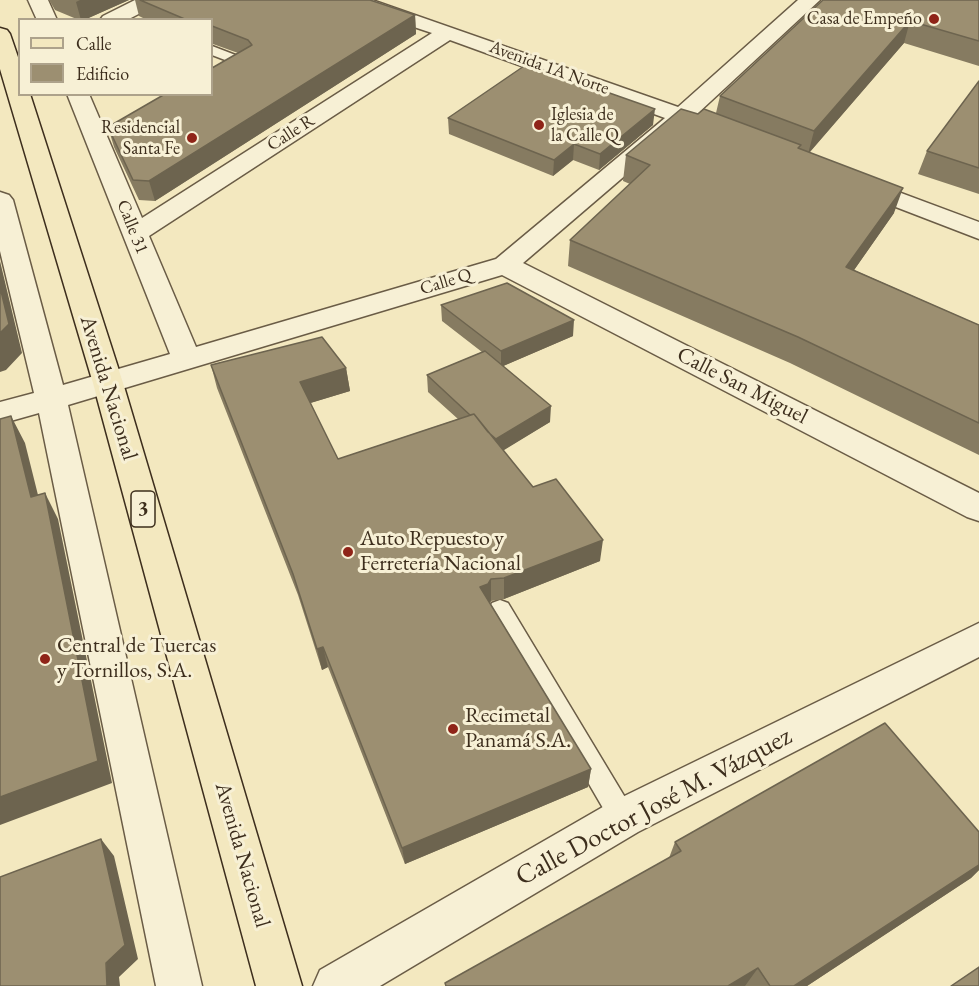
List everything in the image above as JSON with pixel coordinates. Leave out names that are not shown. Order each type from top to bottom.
[{"type":"main road","name":"Avenida Nacional","points":[[0,34],[18,92]]},
{"type":"main road","name":"Avenida Nacional","points":[[19,96],[108,383],[279,986]]},
{"type":"street","points":[[38,0],[46,18]]},
{"type":"street","points":[[123,18],[151,0]]},
{"type":"street","name":"Avenida 1A Norte","points":[[352,0],[448,32],[714,129]]},
{"type":"street","name":"Calle Q","points":[[0,413],[505,265],[681,116],[810,0]]},
{"type":"street","name":"Calle R","points":[[135,234],[448,32]]},
{"type":"street","name":"Calle 31","points":[[79,96],[187,360]]},
{"type":"street","points":[[835,176],[979,231]]},
{"type":"street","points":[[0,200],[51,398],[179,986]]},
{"type":"street","name":"Calle San Miguel","points":[[505,265],[979,508]]},
{"type":"street","name":"Calle Doctor José M. Vázquez","points":[[336,986],[623,818],[979,639]]},
{"type":"lane","points":[[213,50],[246,64]]},
{"type":"lane","points":[[500,610],[623,818]]},
{"type":"building","points":[[140,0],[370,0],[415,15],[149,181],[133,180],[108,127],[162,96],[213,96],[213,67],[252,45],[248,40],[213,26],[213,18],[182,18]]},
{"type":"building","points":[[823,0],[979,0],[979,41],[910,21],[814,131],[720,96]]},
{"type":"building","name":"Iglesia de la Calle Q","points":[[527,64],[655,109],[600,154],[574,144],[554,160],[448,118]]},
{"type":"building","points":[[979,81],[979,168],[927,151]]},
{"type":"building","points":[[681,109],[698,114],[704,109],[801,145],[798,148],[903,188],[846,267],[979,325],[979,423],[798,337],[570,240],[650,165],[626,155]]},
{"type":"building","points":[[507,283],[574,320],[501,351],[441,305]]},
{"type":"building","points":[[0,287],[9,324],[0,333]]},
{"type":"building","points":[[322,337],[346,368],[300,382],[338,459],[474,414],[533,487],[556,479],[603,540],[504,578],[491,579],[488,584],[480,587],[591,769],[402,848],[323,647],[317,649],[293,574],[211,365]]},
{"type":"building","points":[[485,351],[551,406],[496,439],[474,414],[470,415],[427,375]]},
{"type":"building","name":"Central de Tuercas y Tornillos, S.A.","points":[[11,416],[31,497],[45,493],[98,761],[0,797],[0,419]]},
{"type":"building","points":[[885,723],[979,832],[979,865],[794,986],[770,986],[758,968],[728,986],[446,986],[445,983],[681,851],[675,842]]},
{"type":"building","points":[[101,839],[125,945],[106,963],[107,986],[0,986],[0,877]]},
{"type":"building","points":[[979,967],[979,986],[951,986]]},
{"type":"place","name":"Casa de Empeño","points":[[934,19]]},
{"type":"place","name":"Iglesia de la Calle Q","points":[[539,125]]},
{"type":"place","name":"Residencial Santa Fe","points":[[192,138]]},
{"type":"place","name":"Auto Repuesto y Ferretería Nacional","points":[[348,552]]},
{"type":"place","name":"Central de Tuercas y Tornillos, S.A.","points":[[45,659]]},
{"type":"place","name":"Recimetal Panamá S.A.","points":[[453,729]]}]
